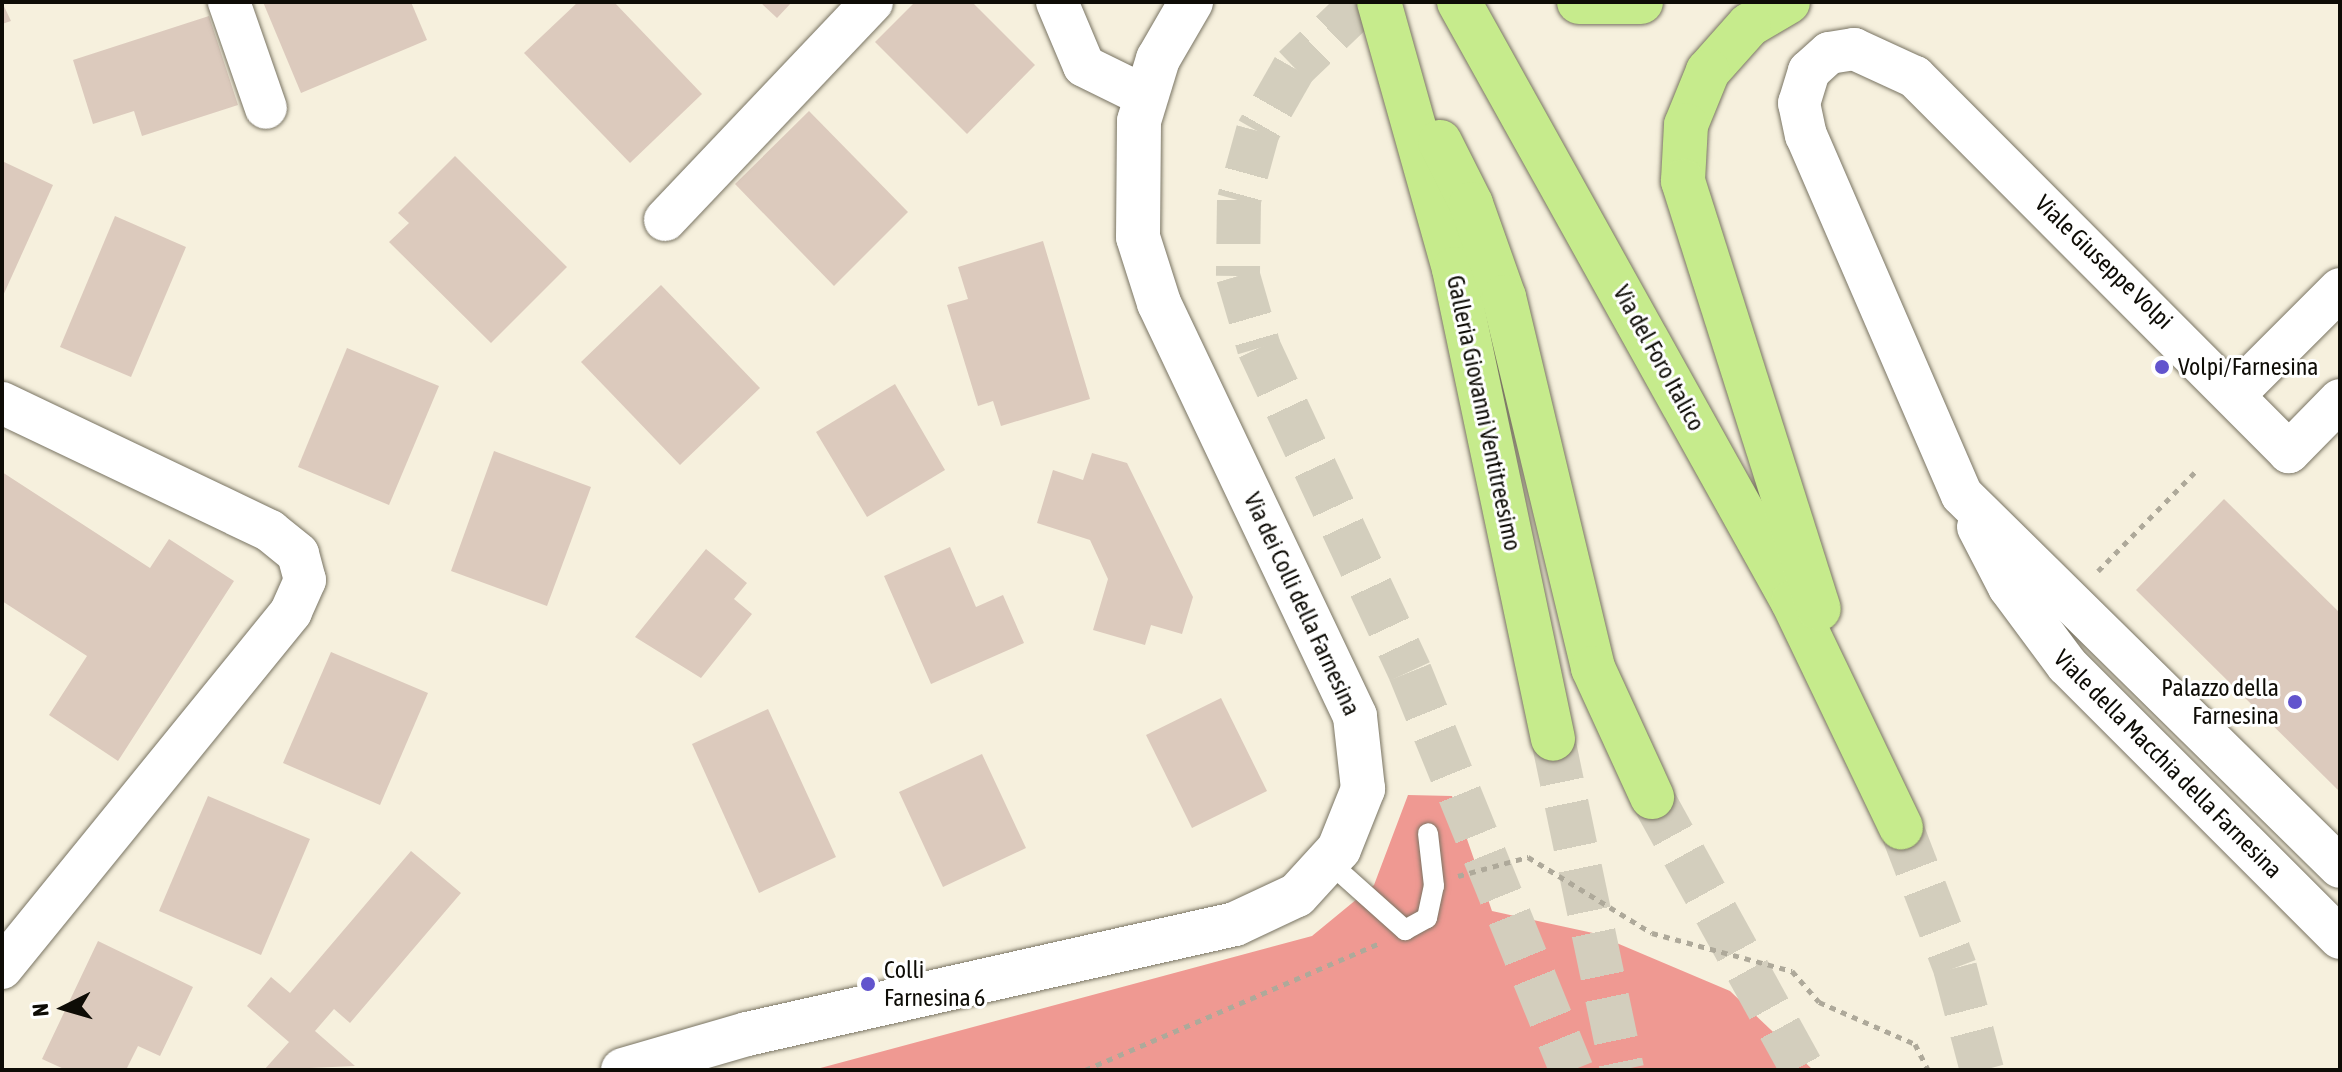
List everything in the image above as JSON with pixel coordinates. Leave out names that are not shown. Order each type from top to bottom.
[{"type":"highway","points":[[1379,2],[1407,89],[1487,245],[1580,625],[1609,710],[1652,797]]},
{"type":"highway","name":"Via del Foro Italico","points":[[1459,2],[1853,718]]},
{"type":"highway","points":[[1579,2],[1641,2]]},
{"type":"highway","points":[[1788,2],[1749,25],[1708,71],[1686,125],[1683,181],[1853,718],[1901,827]]},
{"type":"highway","name":"Galleria Giovanni Ventitreesimo","points":[[1407,89],[1454,269],[1553,739]]},
{"type":"street","points":[[229,2],[266,108]]},
{"type":"street","points":[[665,220],[872,2]]},
{"type":"street","points":[[1057,2],[1084,66],[1145,96]]},
{"type":"street","name":"Via dei Colli della Farnesina","points":[[623,1070],[747,1034],[1235,924],[1297,895],[1330,863],[1363,789],[1359,728],[1148,273],[1134,191],[1145,96],[1191,2]]},
{"type":"street","name":"Viale della Macchia della Farnesina","points":[[1915,77],[1872,52],[1837,50],[1809,71],[1800,111],[1962,495],[2009,587],[2067,665],[2340,938]]},
{"type":"street","name":"Viale Giuseppe Volpi","points":[[1915,77],[2236,393],[2289,452],[2340,400]]},
{"type":"street","points":[[2236,393],[2340,289]]},
{"type":"street","points":[[2,403],[270,531],[298,554],[305,580],[291,612],[2,968]]},
{"type":"street","name":"Viale della Macchia della Farnesina","points":[[1962,495],[2340,867]]},
{"type":"lane","points":[[1330,863],[1405,930],[1427,918],[1434,886],[1428,833]]},
{"type":"path","points":[[2098,571],[2195,472]]},
{"type":"path","points":[[1434,886],[1528,857],[1652,933],[1792,971],[1819,1002],[1915,1044],[1928,1070]]},
{"type":"path","points":[[1085,1070],[1320,974],[1405,930]]},
{"type":"shaded area","points":[[1408,795],[1452,796],[1492,911],[1593,933],[1730,991],[1813,1070],[813,1070],[1312,936],[1374,885]]},
{"type":"building","points":[[2,2],[11,21],[2,24]]},
{"type":"building","points":[[263,2],[411,2],[427,40],[301,93]]},
{"type":"building","points":[[578,2],[614,2],[702,94],[630,163],[524,53]]},
{"type":"building","points":[[760,2],[792,2],[777,18]]},
{"type":"building","points":[[915,2],[972,2],[1035,65],[967,134],[875,42]]},
{"type":"building","points":[[209,16],[238,105],[142,136],[134,111],[93,124],[73,60]]},
{"type":"building","points":[[809,111],[908,212],[834,286],[735,184]]},
{"type":"building","points":[[455,156],[567,267],[491,343],[389,242],[409,223],[398,213]]},
{"type":"building","points":[[2,161],[53,185],[2,298]]},
{"type":"building","points":[[115,216],[186,247],[131,377],[60,347]]},
{"type":"building","points":[[1043,241],[1090,399],[1001,426],[993,401],[978,406],[947,305],[968,299],[958,267]]},
{"type":"building","points":[[661,285],[760,388],[680,465],[581,362]]},
{"type":"building","points":[[347,348],[439,386],[389,505],[298,467]]},
{"type":"building","points":[[895,384],[945,470],[867,517],[816,432]]},
{"type":"building","points":[[494,451],[591,487],[547,606],[451,571]]},
{"type":"building","points":[[1092,453],[1127,463],[1193,597],[1182,634],[1151,625],[1145,645],[1093,630],[1108,579],[1090,540],[1037,523],[1053,470],[1083,480]]},
{"type":"building","points":[[2,472],[150,568],[169,539],[234,581],[118,761],[49,715],[87,656],[2,601]]},
{"type":"building","name":"Palazzo della Farnesina","points":[[2224,499],[2340,613],[2340,792],[2136,590]]},
{"type":"building","points":[[950,547],[976,607],[1003,595],[1024,643],[931,684],[884,576]]},
{"type":"building","points":[[706,549],[747,583],[734,599],[752,614],[701,678],[635,637]]},
{"type":"building","points":[[331,652],[428,693],[380,805],[283,763]]},
{"type":"building","points":[[1221,698],[1267,791],[1192,828],[1146,735]]},
{"type":"building","points":[[768,709],[836,857],[759,893],[692,744]]},
{"type":"building","points":[[982,754],[1026,848],[943,887],[899,792]]},
{"type":"building","points":[[208,796],[310,839],[261,955],[159,911]]},
{"type":"building","points":[[411,851],[461,893],[350,1023],[334,1009],[315,1031],[355,1066],[264,1070],[289,1042],[247,1006],[271,977],[290,993]]},
{"type":"building","points":[[98,941],[193,987],[160,1056],[138,1046],[126,1070],[66,1070],[42,1059]]},
{"type":"tunnel","points":[[1363,2],[1294,68],[1258,131],[1239,200],[1238,276],[1259,348],[1410,672],[1572,1070]]},
{"type":"tunnel","points":[[1553,739],[1622,1070]]},
{"type":"tunnel","points":[[1652,797],[1803,1070]]},
{"type":"tunnel","points":[[1901,827],[1955,968],[1982,1070]]},
{"type":"place","name":"Volpi/Farnesina","points":[[2162,367]]},
{"type":"place","name":"Palazzo della Farnesina","points":[[2295,702]]},
{"type":"place","name":"Colli Farnesina 6","points":[[868,984]]}]
